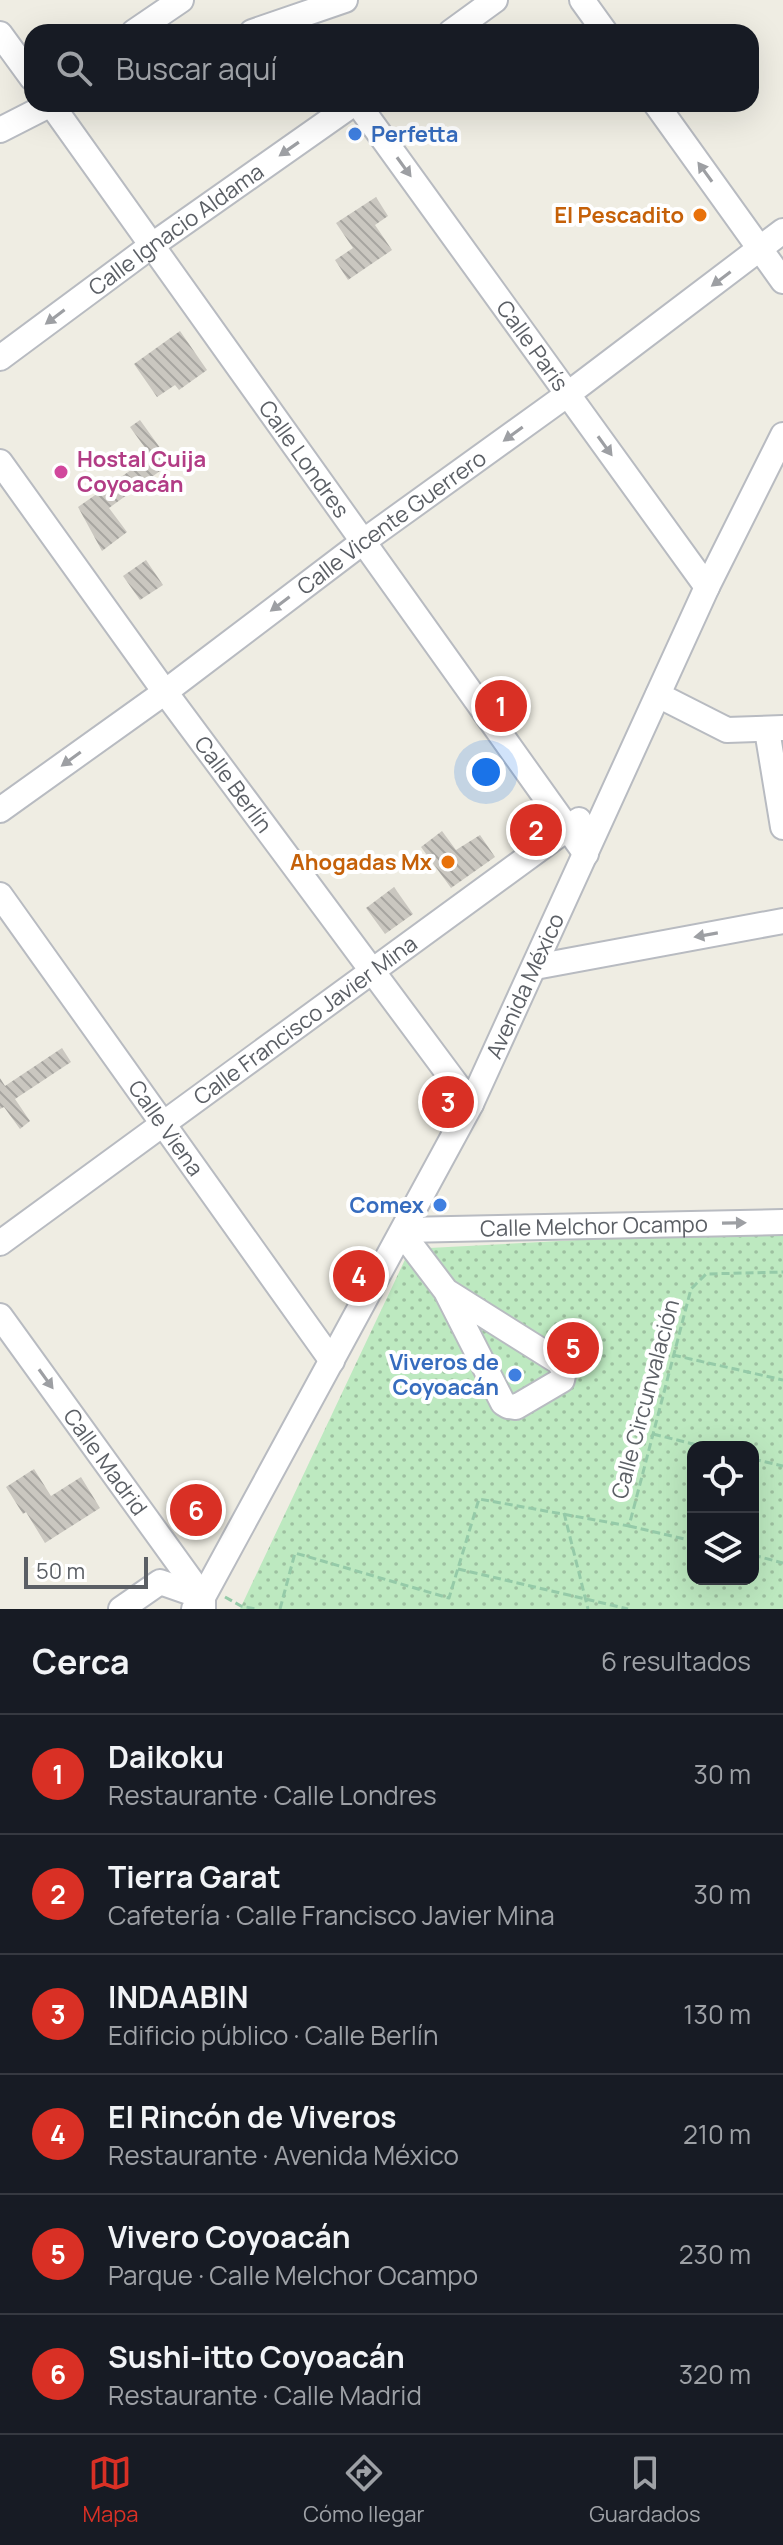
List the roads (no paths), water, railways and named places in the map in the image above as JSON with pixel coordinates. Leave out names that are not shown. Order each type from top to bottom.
[{"type":"street","points":[[146,24],[181,0]]},
{"type":"street","points":[[274,24],[345,0]]},
{"type":"street","points":[[582,0],[599,24]]},
{"type":"street","points":[[461,24],[488,2]]},
{"type":"street","points":[[0,34],[24,67]]},
{"type":"street","points":[[0,130],[35,112]]},
{"type":"street","name":"Calle Londres","points":[[57,112],[586,854]]},
{"type":"street","name":"Calle Ignacio Aldama","points":[[0,358],[151,246],[344,112]]},
{"type":"street","name":"Calle París","points":[[361,112],[707,587]]},
{"type":"street","points":[[662,112],[783,281]]},
{"type":"street","name":"Calle Vicente Guerrero","points":[[0,810],[568,394],[783,231]]},
{"type":"street","name":"Avenida México","points":[[202,1601],[471,1104],[707,587],[783,435]]},
{"type":"street","name":"Calle Berlín","points":[[0,462],[165,692],[471,1104]]},
{"type":"street","points":[[658,695],[727,730],[775,729],[783,827]]},
{"type":"street","name":"Calle Francisco Javier Mina","points":[[0,1243],[611,798]]},
{"type":"street","name":"Calle Viena","points":[[0,895],[332,1361]]},
{"type":"street","points":[[535,967],[783,921]]},
{"type":"street","name":"Calle Melchor Ocampo","points":[[403,1231],[783,1222]]},
{"type":"street","points":[[403,1231],[446,1291],[503,1403],[516,1407],[562,1380],[564,1371],[559,1362],[446,1291]]},
{"type":"street","name":"Calle Madrid","points":[[0,1316],[202,1601]]},
{"type":"street","points":[[121,1609],[160,1582],[202,1601]]},
{"type":"place","name":"Perfetta","points":[[355,134]]},
{"type":"place","name":"El Pescadito","points":[[700,215]]},
{"type":"place","name":"Hostal Cuija Coyoacán","points":[[61,472]]},
{"type":"place","name":"Daikoku","points":[[501,706]]},
{"type":"place","name":"Tierra Garat","points":[[536,830]]},
{"type":"place","name":"Ahogadas Mx","points":[[448,862]]},
{"type":"place","name":"INDAABIN","points":[[448,1102]]},
{"type":"place","name":"Comex","points":[[440,1205]]},
{"type":"place","name":"El Rincón de Viveros","points":[[359,1276]]},
{"type":"place","name":"Vivero Coyoacán","points":[[573,1348]]},
{"type":"place","name":"Viveros de Coyoacán","points":[[515,1375]]},
{"type":"place","name":"Sushi-itto Coyoacán","points":[[196,1510]]}]
